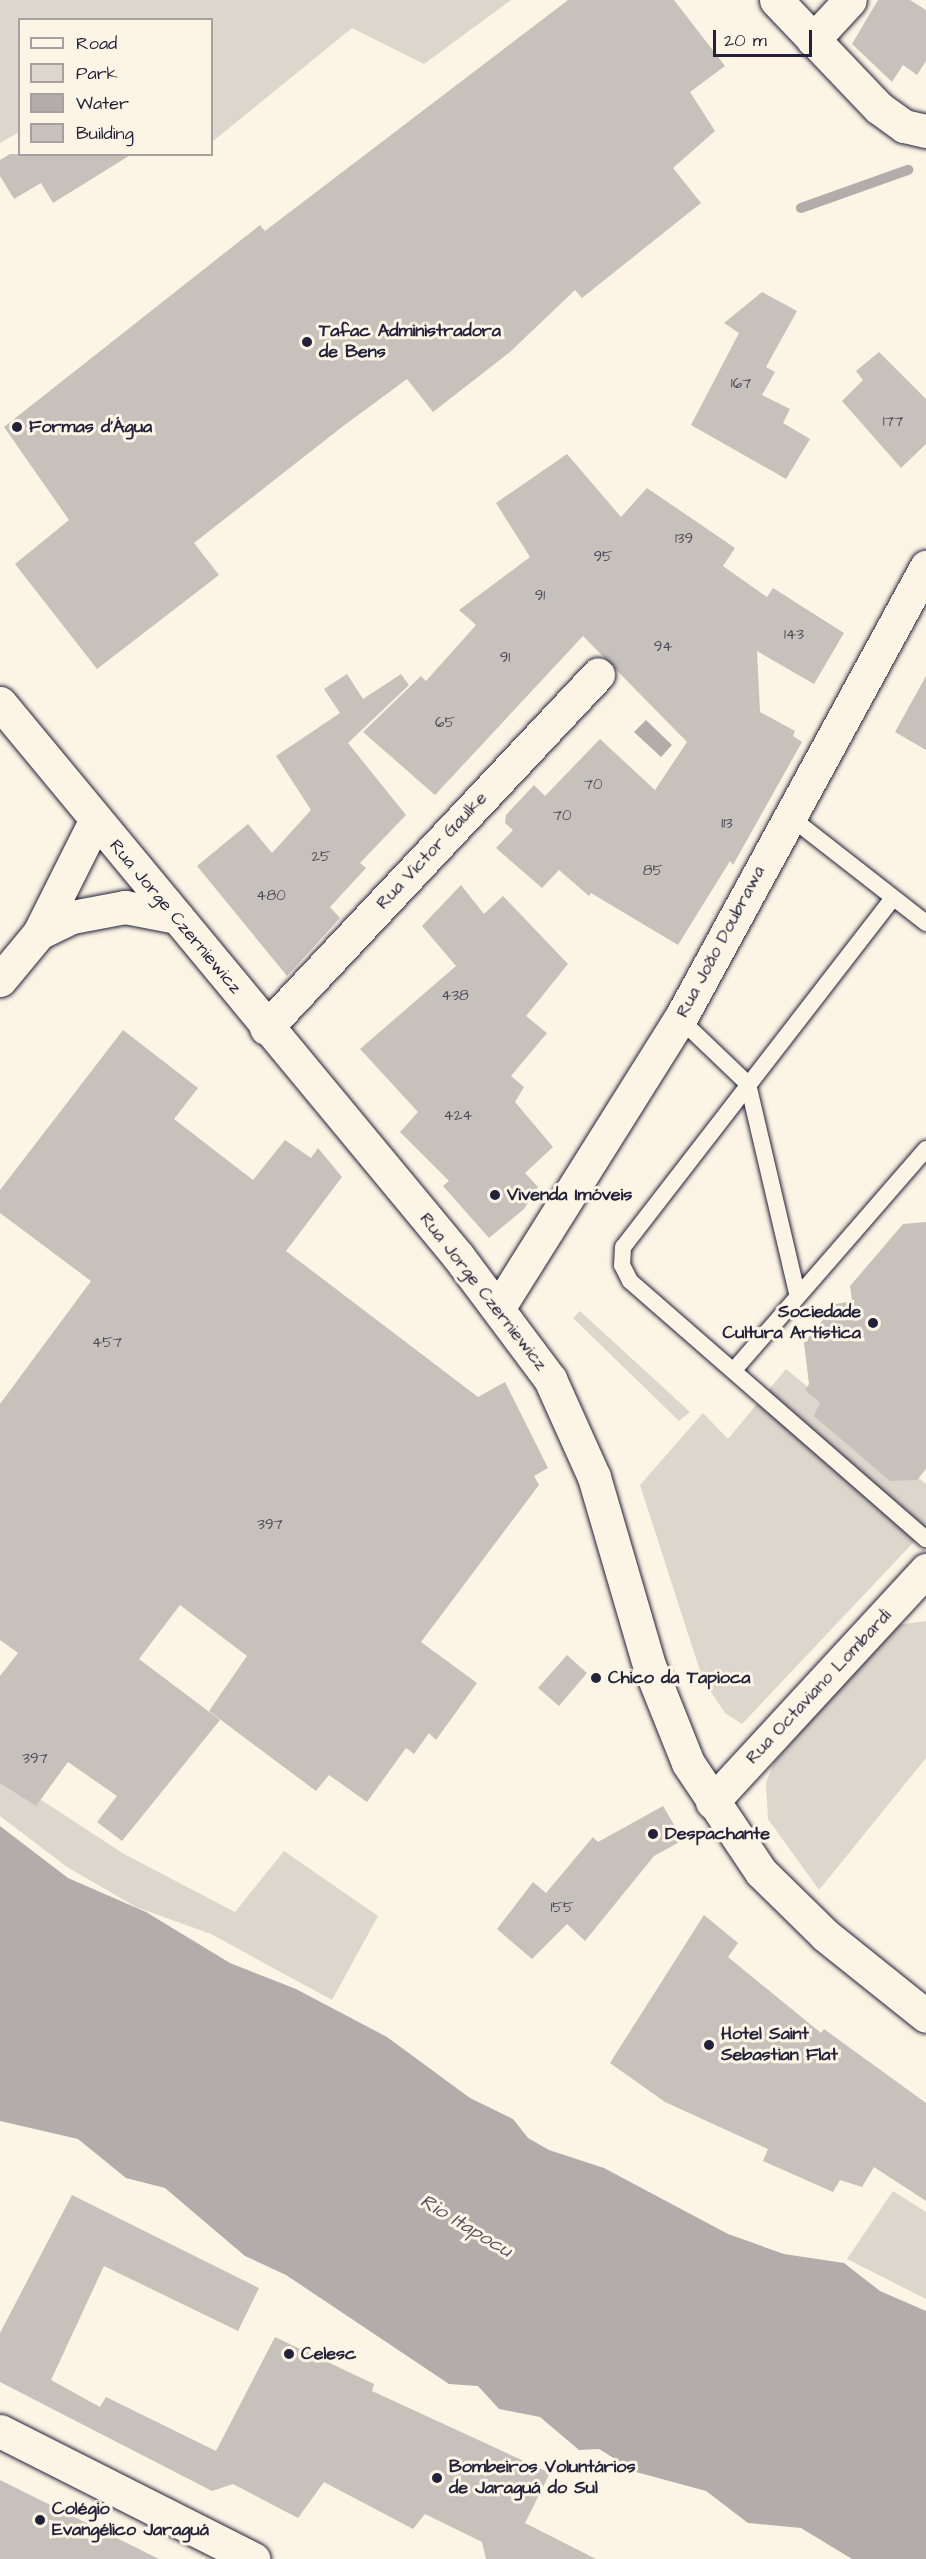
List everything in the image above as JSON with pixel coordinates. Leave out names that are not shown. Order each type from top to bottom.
[{"type":"main road","points":[[776,0],[879,108],[904,126],[926,131]]},
{"type":"main road","points":[[813,40],[850,0]]},
{"type":"main road","name":"Rua João Doubrawa","points":[[499,1307],[680,1019],[926,567]]},
{"type":"main road","name":"Rua Victor Gaulke","points":[[266,1028],[598,675]]},
{"type":"main road","name":"Rua Jorge Czerniewicz","points":[[0,703],[266,1028],[499,1307],[550,1379],[575,1428],[667,1719],[712,1802],[761,1872],[800,1913],[926,2016]]},
{"type":"main road","points":[[1,977],[39,933],[95,821]]},
{"type":"main road","points":[[39,933],[72,917],[116,908],[177,917]]},
{"type":"main road","name":"Rua Octaviano Lombardi","points":[[712,1802],[926,1570]]},
{"type":"main road","points":[[0,2431],[253,2559]]},
{"type":"lane","points":[[789,816],[926,923]]},
{"type":"lane","points":[[893,898],[623,1247],[622,1266],[630,1281],[926,1539]]},
{"type":"lane","points":[[680,1019],[748,1083],[797,1293]]},
{"type":"lane","points":[[734,1370],[797,1293],[926,1149]]},
{"type":"green space","points":[[0,0],[511,0],[424,64],[352,28],[213,141],[213,18],[18,18],[18,133],[0,143]]},
{"type":"green space","points":[[580,1311],[690,1412],[679,1421],[573,1318]]},
{"type":"green space","points":[[786,1369],[926,1484],[926,1529],[742,1724],[725,1713],[703,1680],[640,1485],[703,1413],[728,1439]]},
{"type":"green space","points":[[926,1621],[926,1758],[819,1890],[768,1819],[766,1783],[774,1762],[896,1625]]},
{"type":"green space","points":[[0,1773],[124,1854],[235,1912],[284,1851],[378,1916],[332,2000],[211,1934],[136,1907],[67,1867],[0,1816]]},
{"type":"green space","points":[[893,2191],[926,2212],[926,2299],[847,2259]]},
{"type":"water","points":[[646,720],[672,745],[661,757],[634,732]]},
{"type":"water","name":"Rio Itapocu","points":[[0,1826],[68,1878],[146,1912],[230,1963],[296,1989],[387,2037],[470,2098],[513,2119],[528,2138],[549,2150],[604,2168],[728,2234],[784,2254],[844,2263],[880,2291],[926,2311],[926,2559],[852,2559],[801,2528],[748,2523],[706,2491],[636,2472],[599,2449],[579,2450],[540,2417],[499,2409],[478,2386],[449,2384],[286,2275],[245,2256],[165,2188],[126,2178],[78,2139],[0,2121]]},
{"type":"building","name":"Tafac Administradora de Bens","points":[[568,0],[674,0],[725,66],[690,92],[715,131],[673,168],[701,203],[582,298],[575,290],[510,352],[433,412],[407,379],[342,427],[194,543],[219,575],[97,669],[15,564],[69,520],[4,427],[260,225],[265,231]]},
{"type":"building","points":[[878,0],[910,0],[926,10],[926,61],[917,75],[903,65],[892,82],[852,44]]},
{"type":"building","points":[[10,154],[18,154],[18,156],[129,156],[53,203],[41,183],[14,199],[0,176],[0,160]]},
{"type":"building","points":[[762,292],[797,311],[766,367],[775,372],[762,395],[790,409],[783,423],[810,439],[786,479],[691,425],[739,333],[724,323]]},
{"type":"building","points":[[879,352],[926,399],[926,444],[901,468],[842,401],[863,380],[856,371]]},
{"type":"building","points":[[567,454],[621,517],[647,488],[735,548],[723,566],[767,597],[773,588],[844,633],[814,684],[757,651],[760,712],[795,731],[793,736],[802,742],[733,865],[730,861],[678,945],[591,893],[589,896],[559,870],[542,888],[496,848],[513,830],[505,823],[506,815],[534,785],[545,796],[600,739],[655,790],[687,742],[583,636],[435,795],[363,732],[421,676],[426,681],[476,625],[459,610],[530,557],[496,503]]},
{"type":"building","points":[[347,674],[363,699],[401,674],[409,685],[348,743],[406,815],[360,863],[366,868],[330,907],[340,918],[287,976],[197,866],[248,824],[272,853],[311,810],[276,756],[340,713],[324,689]]},
{"type":"building","points":[[926,676],[926,750],[895,732]]},
{"type":"building","points":[[461,885],[484,914],[503,896],[568,964],[526,1016],[547,1033],[511,1076],[524,1087],[515,1102],[553,1147],[525,1173],[538,1187],[524,1209],[489,1238],[443,1186],[449,1181],[400,1132],[418,1112],[360,1049],[456,966],[422,926]]},
{"type":"building","points":[[123,1030],[198,1088],[174,1119],[253,1180],[285,1140],[311,1158],[318,1148],[342,1177],[286,1251],[478,1397],[505,1382],[548,1468],[534,1476],[539,1485],[421,1642],[477,1683],[436,1740],[429,1733],[414,1754],[406,1748],[367,1802],[329,1775],[316,1791],[209,1711],[247,1656],[180,1605],[139,1659],[220,1720],[122,1841],[97,1822],[117,1796],[68,1762],[36,1806],[0,1783],[0,1676],[18,1653],[0,1640],[0,1404],[91,1281],[0,1213],[0,1190]]},
{"type":"building","name":"Sociedade Cultura Artística","points":[[926,1222],[926,1469],[917,1480],[890,1481],[814,1416],[820,1403],[805,1390],[809,1384],[804,1343],[836,1304],[852,1301],[850,1286],[903,1224]]},
{"type":"building","points":[[567,1655],[587,1673],[559,1706],[538,1688]]},
{"type":"building","points":[[663,1806],[683,1840],[654,1856],[585,1941],[567,1924],[532,1959],[497,1929],[533,1882],[546,1893],[593,1837],[598,1842]]},
{"type":"building","name":"Hotel Saint Sebastian Flat","points":[[704,1915],[738,1943],[728,1957],[821,2033],[824,2029],[926,2103],[926,2201],[874,2167],[862,2187],[840,2180],[833,2192],[763,2161],[768,2149],[665,2102],[610,2063]]},
{"type":"building","points":[[72,2195],[259,2288],[238,2331],[104,2266],[51,2380],[100,2407],[106,2397],[216,2451],[275,2337],[374,2384],[372,2391],[550,2473],[525,2523],[596,2559],[486,2559],[482,2542],[425,2514],[413,2529],[324,2482],[298,2518],[233,2484],[212,2491],[0,2382],[0,2333]]},
{"type":"building","name":"Colégio Evangélico Jaraguá","points":[[0,2480],[159,2559],[0,2559]]},
{"type":"waterway","points":[[801,208],[908,170]]},
{"type":"place","name":"Tafac Administradora de Bens","points":[[307,342]]},
{"type":"place","name":"Formas d'Água","points":[[17,427]]},
{"type":"place","name":"Vivenda Imóveis","points":[[495,1195]]},
{"type":"place","name":"Sociedade Cultura Artística","points":[[873,1323]]},
{"type":"place","name":"Chico da Tapioca","points":[[596,1678]]},
{"type":"place","name":"Despachante","points":[[653,1834]]},
{"type":"place","name":"Hotel Saint Sebastian Flat","points":[[709,2045]]},
{"type":"place","name":"Celesc","points":[[289,2354]]},
{"type":"place","name":"Bombeiros Voluntários de Jaraguá do Sul","points":[[437,2478]]},
{"type":"place","name":"Colégio Evangélico Jaraguá","points":[[40,2520]]}]
